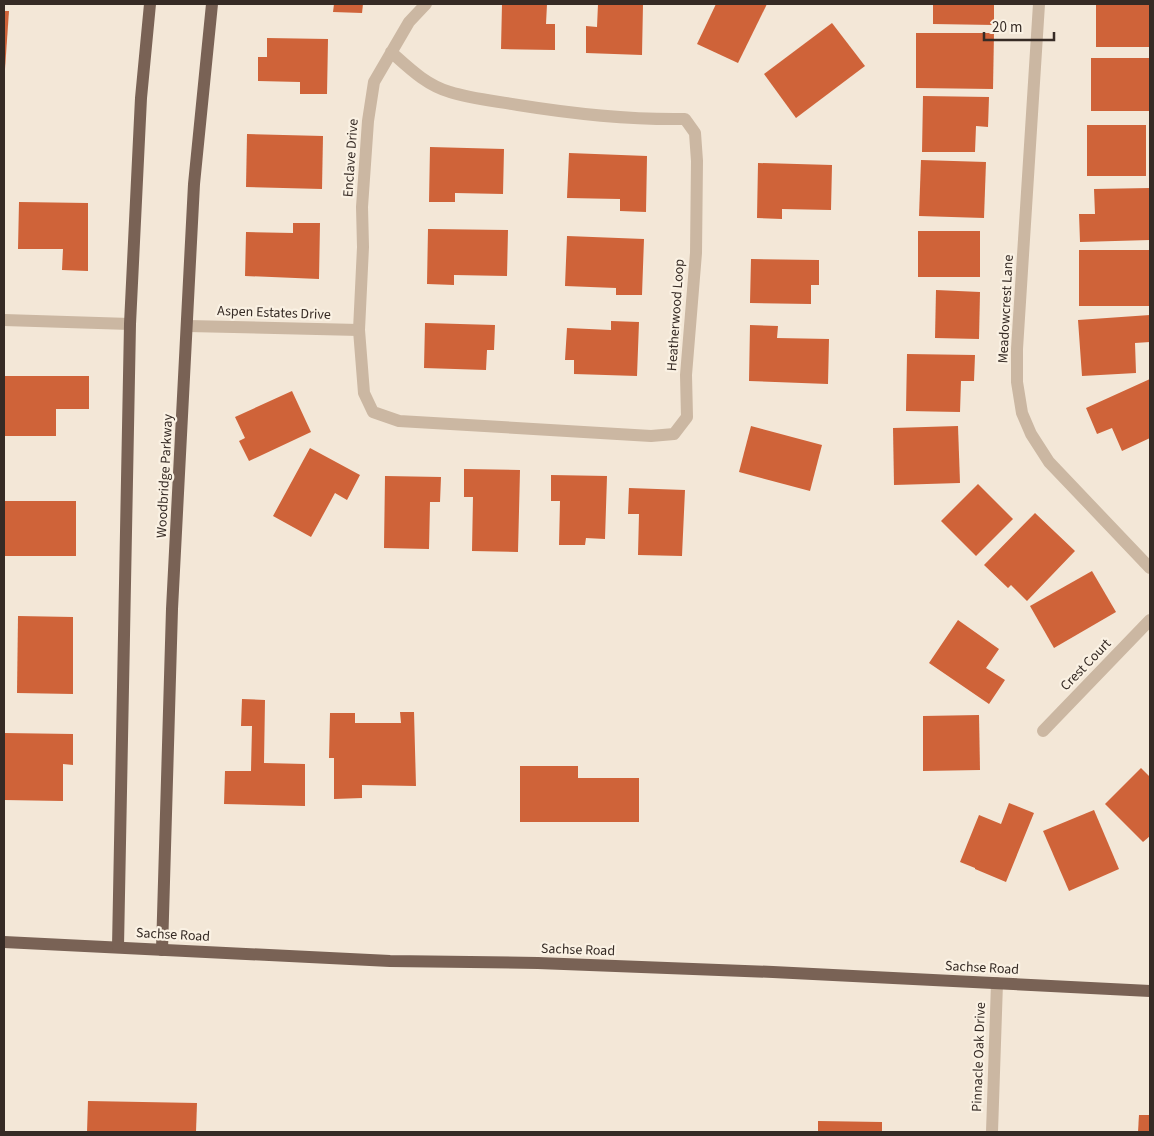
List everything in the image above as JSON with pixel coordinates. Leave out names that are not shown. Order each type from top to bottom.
[{"type":"main road","points":[[118,947],[130,324],[141,98],[150,4]]},
{"type":"main road","name":"Woodbridge Parkway","points":[[162,950],[172,609],[194,184],[212,4]]},
{"type":"main road","name":"Sachse Road","points":[[4,942],[390,962],[538,963],[1150,991]]},
{"type":"street","name":"Enclave Drive","points":[[359,330],[363,247],[362,207],[368,121],[374,82],[409,22],[426,4]]},
{"type":"street","name":"Meadowcrest Lane","points":[[1039,4],[1018,349],[1018,382],[1022,412],[1031,434],[1049,462],[1150,568]]},
{"type":"street","name":"Heatherwood Loop","points":[[359,330],[364,393],[373,412],[399,421],[651,436],[674,434],[687,417],[686,375],[696,253],[696,161],[694,133],[685,119],[644,120],[576,114],[449,92],[417,76],[391,52]]},
{"type":"street","points":[[4,320],[130,324]]},
{"type":"street","name":"Aspen Estates Drive","points":[[188,326],[359,330]]},
{"type":"street","name":"Crest Court","points":[[1044,731],[1150,620]]},
{"type":"street","name":"Pinnacle Oak Drive","points":[[992,1132],[997,983]]},
{"type":"building","points":[[334,4],[363,4],[362,13],[333,12]]},
{"type":"building","points":[[502,4],[547,4],[546,24],[555,24],[555,50],[501,49]]},
{"type":"building","points":[[598,4],[643,4],[642,55],[586,53],[586,26],[597,27]]},
{"type":"building","points":[[716,4],[767,4],[738,63],[697,44]]},
{"type":"building","points":[[933,4],[994,4],[994,25],[933,24]]},
{"type":"building","points":[[1096,4],[1150,4],[1150,47],[1096,47]]},
{"type":"building","points":[[4,11],[9,11],[5,69],[4,69]]},
{"type":"building","points":[[832,23],[865,66],[796,118],[764,74]]},
{"type":"building","points":[[916,33],[994,33],[993,89],[916,88]]},
{"type":"building","points":[[267,38],[328,39],[327,94],[300,94],[300,82],[258,81],[258,57],[267,57]]},
{"type":"building","points":[[1091,58],[1150,58],[1150,111],[1091,111]]},
{"type":"building","points":[[923,96],[989,97],[988,127],[976,126],[975,152],[922,152]]},
{"type":"building","points":[[1087,125],[1146,125],[1146,176],[1087,176]]},
{"type":"building","points":[[247,134],[323,136],[322,189],[246,187]]},
{"type":"building","points":[[430,147],[504,149],[503,194],[455,193],[455,202],[429,202]]},
{"type":"building","points":[[569,153],[647,156],[646,212],[620,211],[620,199],[567,198]]},
{"type":"building","points":[[921,160],[986,162],[984,218],[919,216]]},
{"type":"building","points":[[758,163],[832,165],[831,210],[782,209],[782,219],[757,218]]},
{"type":"building","points":[[1150,188],[1150,240],[1080,242],[1079,214],[1095,214],[1094,189]]},
{"type":"building","points":[[19,202],[88,203],[88,271],[62,270],[63,249],[18,249]]},
{"type":"building","points":[[293,223],[320,223],[319,279],[245,276],[246,232],[293,233]]},
{"type":"building","points":[[428,229],[508,230],[507,276],[454,275],[454,285],[427,284]]},
{"type":"building","points":[[918,231],[980,231],[980,277],[918,277]]},
{"type":"building","points":[[567,236],[644,239],[642,295],[616,295],[616,288],[565,286]]},
{"type":"building","points":[[1079,250],[1150,250],[1150,306],[1079,306]]},
{"type":"building","points":[[751,259],[819,260],[819,285],[811,285],[811,304],[750,303]]},
{"type":"building","points":[[936,290],[980,292],[979,339],[935,338]]},
{"type":"building","points":[[1150,315],[1150,342],[1135,343],[1136,373],[1082,376],[1078,320]]},
{"type":"building","points":[[611,321],[639,322],[637,376],[574,374],[574,360],[565,360],[567,328],[611,330]]},
{"type":"building","points":[[425,323],[495,325],[494,350],[487,350],[486,370],[424,368]]},
{"type":"building","points":[[750,325],[778,326],[777,338],[829,339],[828,384],[749,381]]},
{"type":"building","points":[[907,354],[975,355],[974,381],[961,381],[960,412],[906,411]]},
{"type":"building","points":[[4,376],[89,376],[89,409],[56,409],[56,436],[4,436]]},
{"type":"building","points":[[1150,379],[1150,438],[1122,451],[1112,428],[1097,434],[1086,408]]},
{"type":"building","points":[[292,391],[311,432],[249,461],[239,441],[245,438],[235,417]]},
{"type":"building","points":[[751,426],[822,445],[810,491],[739,472]]},
{"type":"building","points":[[958,426],[960,483],[894,485],[893,428]]},
{"type":"building","points":[[310,448],[360,475],[347,500],[335,493],[311,537],[273,516]]},
{"type":"building","points":[[464,469],[520,470],[518,552],[472,551],[473,497],[464,497]]},
{"type":"building","points":[[551,475],[607,476],[605,539],[586,538],[585,545],[559,545],[560,501],[551,501]]},
{"type":"building","points":[[385,476],[441,477],[440,502],[430,502],[429,549],[384,548]]},
{"type":"building","points":[[978,484],[1013,519],[976,556],[941,521]]},
{"type":"building","points":[[629,488],[685,490],[682,556],[638,555],[639,514],[628,514]]},
{"type":"building","points":[[5,501],[76,501],[76,556],[5,556]]},
{"type":"building","points":[[1035,513],[1075,551],[1027,601],[1011,585],[1008,588],[984,565]]},
{"type":"building","points":[[1092,571],[1116,612],[1054,648],[1030,606]]},
{"type":"building","points":[[18,616],[73,617],[73,694],[17,693]]},
{"type":"building","points":[[958,620],[999,649],[986,668],[1005,680],[989,704],[929,663]]},
{"type":"building","points":[[242,699],[265,700],[264,763],[305,764],[305,806],[224,804],[225,771],[251,771],[252,726],[241,726]]},
{"type":"building","points":[[400,712],[414,712],[416,786],[362,785],[362,798],[334,799],[334,758],[329,758],[330,713],[355,713],[355,723],[401,723]]},
{"type":"building","points":[[979,715],[980,770],[923,771],[923,716]]},
{"type":"building","points":[[4,733],[73,734],[73,765],[63,764],[63,801],[4,800]]},
{"type":"building","points":[[520,766],[578,766],[578,778],[639,778],[639,822],[520,822]]},
{"type":"building","points":[[1141,768],[1150,777],[1150,836],[1143,842],[1105,804]]},
{"type":"building","points":[[1009,803],[1034,813],[1006,882],[960,862],[979,815],[1001,824]]},
{"type":"building","points":[[1094,810],[1119,869],[1069,891],[1043,831]]},
{"type":"building","points":[[88,1101],[197,1103],[196,1132],[87,1132]]},
{"type":"building","points":[[1139,1115],[1150,1115],[1150,1132],[1138,1132]]},
{"type":"building","points":[[818,1121],[882,1122],[882,1132],[818,1132]]}]
